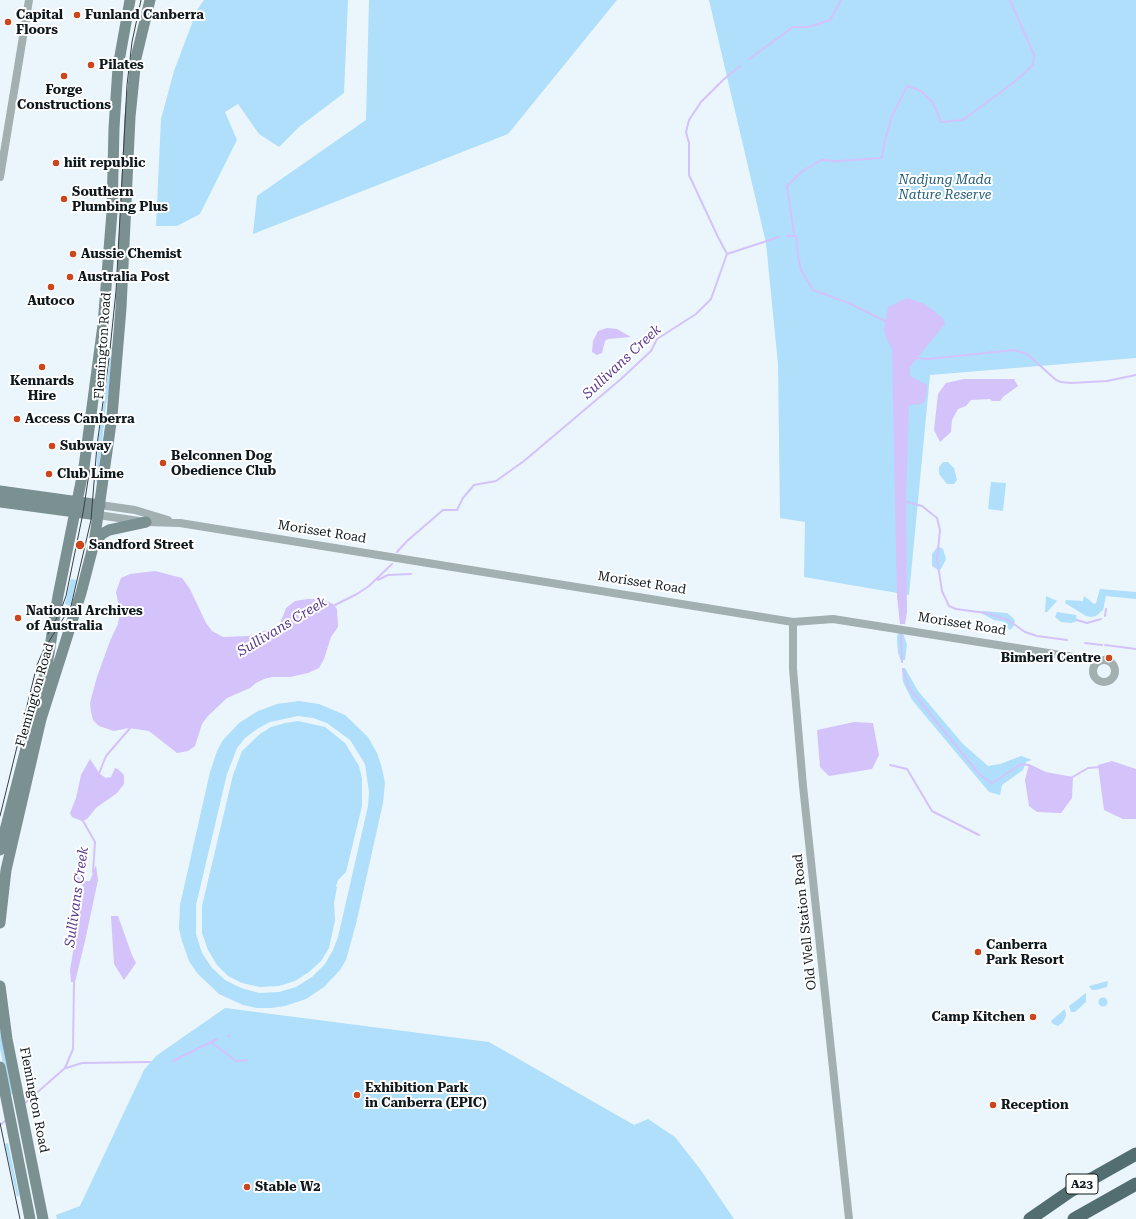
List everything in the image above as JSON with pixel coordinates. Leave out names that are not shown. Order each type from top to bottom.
[{"type":"highway","name":"A23","points":[[1030,1219],[1072,1190],[1136,1154]]},
{"type":"highway","name":"A23","points":[[1074,1219],[1136,1184]]},
{"type":"main road","name":"Flemington Road","points":[[0,850],[46,666],[58,596],[84,467],[103,325],[112,212],[114,128],[118,67],[130,0]]},
{"type":"main road","points":[[136,58],[138,37],[146,0]]},
{"type":"main road","name":"Flemington Road","points":[[0,923],[6,870],[41,719],[82,593],[94,542],[112,416],[120,316],[130,117],[136,58],[150,0]]},
{"type":"main road","points":[[0,491],[75,508]]},
{"type":"main road","points":[[0,502],[99,510]]},
{"type":"main road","points":[[94,542],[102,534],[109,530],[146,522]]},
{"type":"main road","name":"Flemington Road","points":[[0,986],[2,1011],[44,1219]]},
{"type":"main road","name":"Flemington Road","points":[[0,1067],[30,1219]]},
{"type":"street","points":[[0,177],[29,0]]},
{"type":"street","name":"Morisset Road","points":[[99,510],[146,522],[180,523]]},
{"type":"street","name":"Morisset Road","points":[[99,510],[136,510],[180,523],[793,622],[833,619],[1099,661]]},
{"type":"street","name":"Old Well Station Road","points":[[793,622],[792,665],[799,750],[849,1219]]},
{"type":"green space","points":[[204,0],[348,0],[344,93],[299,127],[279,147],[259,134],[238,104],[225,112],[237,140],[200,214],[177,226],[156,226],[161,119],[174,71],[197,10]]},
{"type":"green space","points":[[369,0],[617,0],[508,134],[253,234],[257,196],[366,120]]},
{"type":"green space","name":"Nadjung Mada Nature Reserve","points":[[709,0],[1136,0],[1136,358],[930,375],[909,595],[804,577],[805,522],[780,518],[778,364],[766,243]]},
{"type":"green space","points":[[112,345],[114,346],[110,390],[106,404],[98,482],[96,482],[98,442]]},
{"type":"green space","points":[[943,462],[948,462],[954,468],[957,480],[954,484],[947,484],[939,474],[939,467]]},
{"type":"green space","points":[[991,482],[1006,483],[1003,511],[988,509]]},
{"type":"green space","points":[[938,546],[943,549],[946,559],[941,569],[938,570],[932,566],[932,554]]},
{"type":"green space","points":[[71,579],[77,580],[70,606],[65,604]]},
{"type":"green space","points":[[1100,589],[1136,592],[1136,599],[1106,596],[1103,610],[1096,616],[1091,617],[1086,616],[1065,603],[1066,600],[1083,601],[1084,596],[1094,604],[1096,603]]},
{"type":"green space","points":[[1046,596],[1057,601],[1047,612],[1045,612]]},
{"type":"green space","points":[[982,611],[1007,613],[1015,621],[1013,627],[1010,630],[1006,627],[1005,622],[994,620],[981,613]]},
{"type":"green space","points":[[1057,612],[1076,615],[1077,621],[1071,623],[1061,622],[1055,617]]},
{"type":"green space","points":[[898,633],[903,633],[907,645],[905,660],[901,661],[898,653]]},
{"type":"green space","points":[[905,668],[918,691],[963,744],[988,766],[1000,764],[1021,756],[1032,760],[1026,762],[1023,770],[1002,785],[1000,795],[989,792],[912,700],[903,682],[902,669]]},
{"type":"green space","points":[[299,701],[319,704],[345,715],[368,737],[377,753],[385,783],[383,803],[356,924],[346,960],[340,970],[324,987],[306,999],[285,1006],[257,1008],[243,1005],[219,994],[197,973],[189,961],[179,929],[180,905],[210,772],[217,751],[223,740],[239,723],[258,711],[277,704]],"holes":[[[298,716],[313,718],[327,723],[350,740],[365,764],[369,792],[368,806],[338,937],[325,964],[312,977],[296,987],[279,992],[259,993],[241,988],[225,980],[212,968],[202,953],[196,934],[196,905],[227,774],[237,748],[245,738],[270,722]]]},
{"type":"green space","points":[[298,721],[325,727],[345,743],[359,766],[362,779],[362,806],[346,872],[338,880],[336,886],[334,903],[335,920],[329,948],[321,961],[309,972],[295,981],[279,986],[260,987],[242,983],[228,976],[217,965],[208,950],[202,933],[202,906],[233,775],[242,751],[260,734],[271,727]]},
{"type":"green space","points":[[1108,981],[1107,987],[1096,990],[1092,990],[1089,986]]},
{"type":"green space","points":[[1086,993],[1086,1002],[1075,1012],[1071,1012],[1069,1006]]},
{"type":"green space","points":[[1103,997],[1108,1002],[1103,1007],[1098,1002]]},
{"type":"green space","name":"Exhibition Park in Canberra (EPIC)","points":[[225,1008],[489,1042],[634,1125],[648,1119],[675,1137],[700,1169],[734,1219],[57,1219],[56,1215],[80,1206],[144,1070],[156,1056]]},
{"type":"green space","points":[[1065,1009],[1066,1016],[1063,1022],[1058,1026],[1053,1024],[1051,1021]]},
{"type":"green space","points":[[0,1018],[13,1094],[11,1094],[7,1083],[0,1049]]},
{"type":"green space","points":[[8,1143],[19,1195],[17,1197],[5,1144]]},
{"type":"water","points":[[907,298],[925,304],[944,319],[945,324],[910,367],[910,376],[927,385],[927,392],[925,400],[922,404],[909,405],[906,496],[907,612],[905,624],[900,624],[897,596],[892,349],[886,338],[884,330],[888,307]]},
{"type":"water","points":[[607,328],[617,329],[631,337],[608,339],[605,341],[602,353],[597,355],[592,352],[593,341],[598,331]]},
{"type":"water","points":[[964,379],[1014,379],[1018,386],[1000,401],[992,401],[990,399],[971,400],[966,406],[958,409],[952,420],[951,432],[940,442],[934,430],[938,394],[946,383]]},
{"type":"water","points":[[155,571],[182,578],[190,589],[206,623],[212,631],[223,637],[249,636],[279,626],[286,608],[295,601],[308,599],[323,599],[333,604],[337,609],[338,627],[331,637],[324,659],[319,668],[308,673],[290,677],[272,677],[264,679],[250,688],[227,698],[208,716],[202,724],[195,746],[188,751],[177,753],[149,731],[129,728],[114,731],[99,726],[93,720],[91,712],[90,703],[97,677],[118,624],[120,612],[116,592],[121,578],[130,574]]},
{"type":"water","points":[[854,722],[873,723],[879,755],[872,769],[829,776],[820,767],[817,730]]},
{"type":"water","points":[[90,759],[100,774],[106,778],[111,777],[115,768],[118,769],[124,775],[124,784],[117,793],[96,808],[87,819],[82,821],[72,817],[70,813],[76,798],[81,775]]},
{"type":"water","points":[[1112,761],[1136,769],[1136,819],[1123,819],[1104,810],[1098,765]]},
{"type":"water","points":[[1029,764],[1046,772],[1073,777],[1072,798],[1061,813],[1037,812],[1029,806],[1025,780]]},
{"type":"water","points":[[96,865],[98,880],[85,941],[75,982],[71,982],[70,970],[84,887],[72,876],[74,874],[84,881],[90,881]]},
{"type":"water","points":[[111,916],[118,916],[136,963],[124,980],[114,964]]},
{"type":"waterway","name":"Sullivans Creek","points":[[749,59],[793,27],[808,27],[830,20],[841,0]]},
{"type":"waterway","points":[[794,234],[787,186],[801,172],[821,160],[838,161],[882,158],[885,140],[892,116],[907,86],[921,91],[933,103],[941,122],[963,120],[1013,83],[1033,65],[1034,55],[1010,0]]},
{"type":"waterway","name":"Sullivans Creek","points":[[397,552],[407,541],[443,510],[457,510],[463,498],[474,485],[496,481],[524,461],[621,379],[651,351],[657,339],[696,314],[711,299],[727,254],[689,175],[689,143],[686,132],[689,120],[701,102],[723,80],[740,66]]},
{"type":"waterway","points":[[786,236],[796,236],[801,270],[813,290],[849,303],[887,322]]},
{"type":"waterway","points":[[727,254],[779,237]]},
{"type":"waterway","points":[[916,358],[928,359],[1014,350],[1027,354],[1056,380],[1061,382],[1071,383],[1107,381],[1136,375]]},
{"type":"waterway","points":[[904,501],[922,506],[937,518],[940,530],[937,559],[942,591],[949,606],[956,609],[986,613],[1008,620],[1025,632],[1037,636],[1067,640]]},
{"type":"waterway","name":"Sullivans Creek","points":[[333,606],[369,586],[392,564]]},
{"type":"waterway","points":[[378,580],[388,575],[411,574]]},
{"type":"waterway","points":[[1105,616],[1106,609]]},
{"type":"waterway","points":[[1077,620],[1087,623],[1101,619]]},
{"type":"waterway","points":[[901,634],[902,662]]},
{"type":"waterway","points":[[1085,643],[1102,645]]},
{"type":"waterway","points":[[1105,645],[1136,649]]},
{"type":"waterway","points":[[903,669],[909,688],[980,775],[992,783],[1021,764],[1029,765]]},
{"type":"waterway","name":"Sullivans Creek","points":[[98,776],[106,756],[131,727]]},
{"type":"waterway","points":[[890,765],[907,769],[932,811],[979,835]]},
{"type":"waterway","points":[[1071,778],[1088,768],[1100,767]]},
{"type":"waterway","name":"Sullivans Creek","points":[[82,819],[95,842],[93,872]]},
{"type":"waterway","name":"Sullivans Creek","points":[[24,1104],[65,1068],[73,1049],[74,981]]},
{"type":"waterway","points":[[173,1061],[217,1039]]},
{"type":"waterway","points":[[211,1042],[236,1061],[247,1060]]},
{"type":"waterway","points":[[66,1068],[82,1063],[150,1062]]},
{"type":"waterway","name":"Sullivans Creek","points":[[0,1125],[6,1120]]},
{"type":"tram line","points":[[0,816],[37,665],[43,651],[71,606],[91,520],[97,445],[109,359],[116,291],[127,85],[132,42],[141,0]]},
{"type":"tram line","points":[[48,634],[60,612],[66,596],[83,513],[90,467]]},
{"type":"tram line","points":[[0,1123],[20,1219]]},
{"type":"place","name":"Funland Canberra","points":[[77,15]]},
{"type":"place","name":"Capital Floors","points":[[8,22]]},
{"type":"place","name":"Pilates","points":[[91,65]]},
{"type":"place","name":"Forge Constructions","points":[[64,76]]},
{"type":"place","name":"hiit republic","points":[[56,163]]},
{"type":"place","name":"Southern Plumbing Plus","points":[[64,199]]},
{"type":"place","name":"Aussie Chemist","points":[[73,254]]},
{"type":"place","name":"Australia Post","points":[[70,277]]},
{"type":"place","name":"Autoco","points":[[51,287]]},
{"type":"place","name":"Kennards Hire","points":[[42,367]]},
{"type":"place","name":"Access Canberra","points":[[17,419]]},
{"type":"place","name":"Subway","points":[[52,446]]},
{"type":"place","name":"Belconnen Dog Obedience Club","points":[[163,463]]},
{"type":"place","name":"Club Lime","points":[[49,474]]},
{"type":"place","name":"Sandford Street","points":[[80,545]]},
{"type":"place","name":"National Archives of Australia","points":[[18,618]]},
{"type":"place","name":"Bimberi Centre","points":[[1109,658]]},
{"type":"place","name":"Canberra Park Resort","points":[[978,952]]},
{"type":"place","name":"Camp Kitchen","points":[[1033,1017]]},
{"type":"place","name":"Exhibition Park in Canberra (EPIC)","points":[[357,1095]]},
{"type":"place","name":"Reception","points":[[993,1105]]},
{"type":"place","name":"Stable W2","points":[[247,1187]]}]
